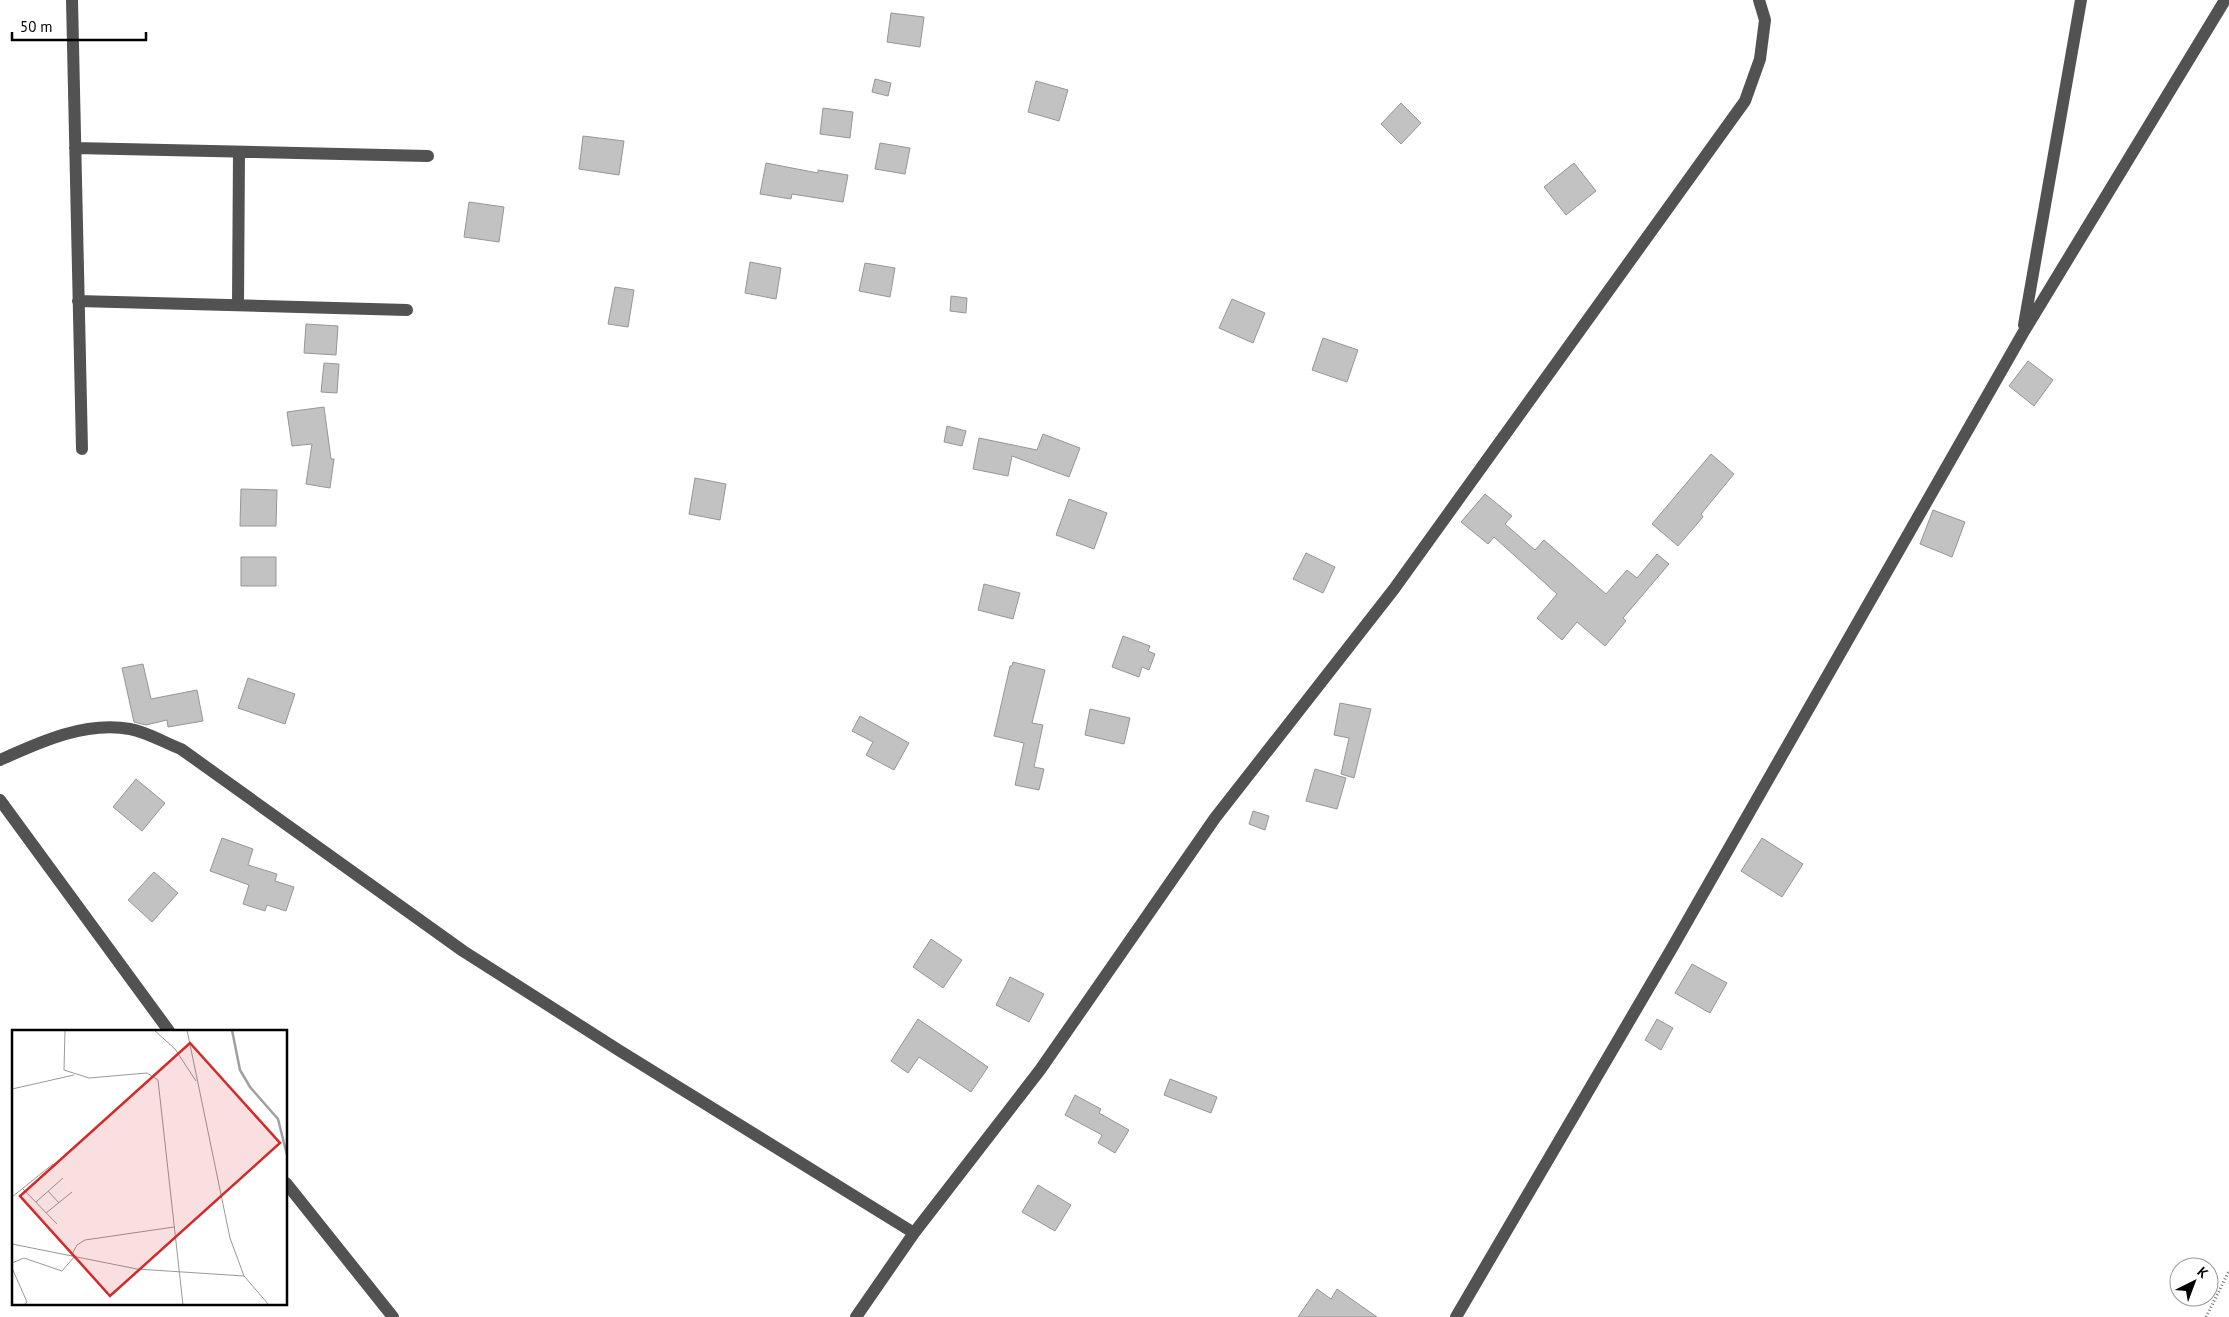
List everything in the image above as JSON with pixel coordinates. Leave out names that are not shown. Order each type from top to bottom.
[{"type":"street","points":[[72,0],[82,449]]},
{"type":"street","points":[[856,1317],[914,1234],[1040,1070],[1215,818],[1399,581],[1745,101],[1760,59],[1765,20],[1759,0]]},
{"type":"street","points":[[2023,333],[2081,0]]},
{"type":"street","points":[[1456,1317],[1677,939],[2023,333],[2226,0]]},
{"type":"street","points":[[75,148],[428,156]]},
{"type":"street","points":[[238,305],[239,152]]},
{"type":"street","points":[[78,301],[407,310]]},
{"type":"street","points":[[0,760],[39,742],[94,727],[131,729],[180,749],[462,951],[914,1234]]},
{"type":"street","points":[[0,800],[168,1030]]},
{"type":"street","points":[[288,1186],[393,1317]]},
{"type":"path","points":[[2206,1317],[2229,1271]]},
{"type":"building","points":[[891,13],[924,17],[920,47],[887,42]]},
{"type":"building","points":[[875,79],[891,83],[888,96],[872,92]]},
{"type":"building","points":[[1036,81],[1068,90],[1059,121],[1028,112]]},
{"type":"building","points":[[1401,103],[1421,123],[1401,144],[1381,124]]},
{"type":"building","points":[[823,108],[853,112],[850,138],[820,134]]},
{"type":"building","points":[[583,136],[624,141],[619,175],[579,169]]},
{"type":"building","points":[[880,143],[910,148],[905,174],[875,169]]},
{"type":"building","points":[[766,163],[818,173],[818,170],[848,175],[843,202],[792,194],[791,199],[760,194]]},
{"type":"building","points":[[1574,163],[1596,191],[1566,215],[1544,187]]},
{"type":"building","points":[[469,202],[504,207],[499,242],[464,237]]},
{"type":"building","points":[[750,262],[781,268],[776,299],[745,293]]},
{"type":"building","points":[[865,263],[895,268],[890,297],[859,291]]},
{"type":"building","points":[[615,287],[634,290],[628,327],[608,324]]},
{"type":"building","points":[[951,296],[967,298],[966,313],[950,311]]},
{"type":"building","points":[[1232,299],[1265,313],[1253,343],[1219,328]]},
{"type":"building","points":[[306,324],[338,326],[336,355],[304,353]]},
{"type":"building","points":[[1323,338],[1358,350],[1347,382],[1312,370]]},
{"type":"building","points":[[2028,361],[2053,380],[2034,406],[2009,386]]},
{"type":"building","points":[[324,363],[339,364],[337,393],[321,392]]},
{"type":"building","points":[[324,407],[331,459],[334,459],[330,488],[306,484],[312,444],[292,446],[287,412]]},
{"type":"building","points":[[947,426],[966,431],[962,446],[944,442]]},
{"type":"building","points":[[1043,434],[1080,448],[1069,477],[1012,456],[1008,476],[973,469],[979,438],[1037,450]]},
{"type":"building","points":[[1711,454],[1734,474],[1701,514],[1703,517],[1678,546],[1652,524]]},
{"type":"building","points":[[695,478],[726,484],[720,520],[689,514]]},
{"type":"building","points":[[241,489],[277,490],[276,526],[240,526]]},
{"type":"building","points":[[1485,494],[1512,516],[1505,524],[1535,550],[1544,540],[1606,594],[1627,570],[1637,578],[1657,554],[1669,564],[1623,618],[1626,621],[1605,646],[1577,622],[1562,640],[1537,618],[1557,594],[1494,537],[1488,544],[1461,522]]},
{"type":"building","points":[[1069,499],[1107,513],[1094,549],[1056,535]]},
{"type":"building","points":[[1933,510],[1965,522],[1952,557],[1920,544]]},
{"type":"building","points":[[1306,553],[1335,567],[1323,593],[1293,579]]},
{"type":"building","points":[[241,557],[276,557],[276,586],[241,586]]},
{"type":"building","points":[[984,584],[1020,593],[1013,619],[978,610]]},
{"type":"building","points":[[1123,636],[1150,646],[1148,651],[1155,654],[1149,670],[1142,667],[1139,677],[1112,667]]},
{"type":"building","points":[[1013,662],[1045,670],[1032,723],[1043,725],[1034,767],[1044,769],[1039,790],[1015,785],[1024,743],[994,736],[1010,666],[1012,666]]},
{"type":"building","points":[[143,664],[151,699],[197,690],[203,721],[168,727],[167,720],[146,725],[134,722],[122,668]]},
{"type":"building","points":[[248,678],[295,694],[285,724],[238,708]]},
{"type":"building","points":[[1340,703],[1371,709],[1354,778],[1341,774],[1349,738],[1334,735]]},
{"type":"building","points":[[1090,709],[1130,718],[1124,744],[1085,735]]},
{"type":"building","points":[[860,716],[909,743],[894,770],[866,755],[873,742],[852,731]]},
{"type":"building","points":[[1315,769],[1346,778],[1337,809],[1306,801]]},
{"type":"building","points":[[136,779],[165,803],[142,831],[113,807]]},
{"type":"building","points":[[1253,811],[1269,816],[1265,830],[1249,824]]},
{"type":"building","points":[[222,838],[253,849],[248,865],[277,874],[275,881],[294,887],[286,911],[267,905],[265,911],[243,904],[249,885],[210,871]]},
{"type":"building","points":[[1762,838],[1803,864],[1782,897],[1741,871]]},
{"type":"building","points":[[154,872],[178,893],[152,922],[128,900]]},
{"type":"building","points":[[931,939],[962,960],[943,988],[913,967]]},
{"type":"building","points":[[1692,964],[1727,983],[1710,1013],[1675,993]]},
{"type":"building","points":[[1010,977],[1044,994],[1029,1022],[996,1005]]},
{"type":"building","points":[[918,1019],[988,1067],[971,1092],[919,1057],[908,1073],[891,1061]]},
{"type":"building","points":[[1657,1019],[1673,1028],[1661,1050],[1645,1040]]},
{"type":"building","points":[[1170,1079],[1217,1097],[1211,1113],[1164,1095]]},
{"type":"building","points":[[1075,1095],[1101,1109],[1099,1113],[1129,1130],[1115,1153],[1098,1143],[1102,1135],[1065,1115]]},
{"type":"building","points":[[1038,1185],[1071,1205],[1055,1231],[1022,1212]]},
{"type":"building","points":[[1317,1289],[1331,1299],[1337,1289],[1377,1317],[1298,1317]]}]
